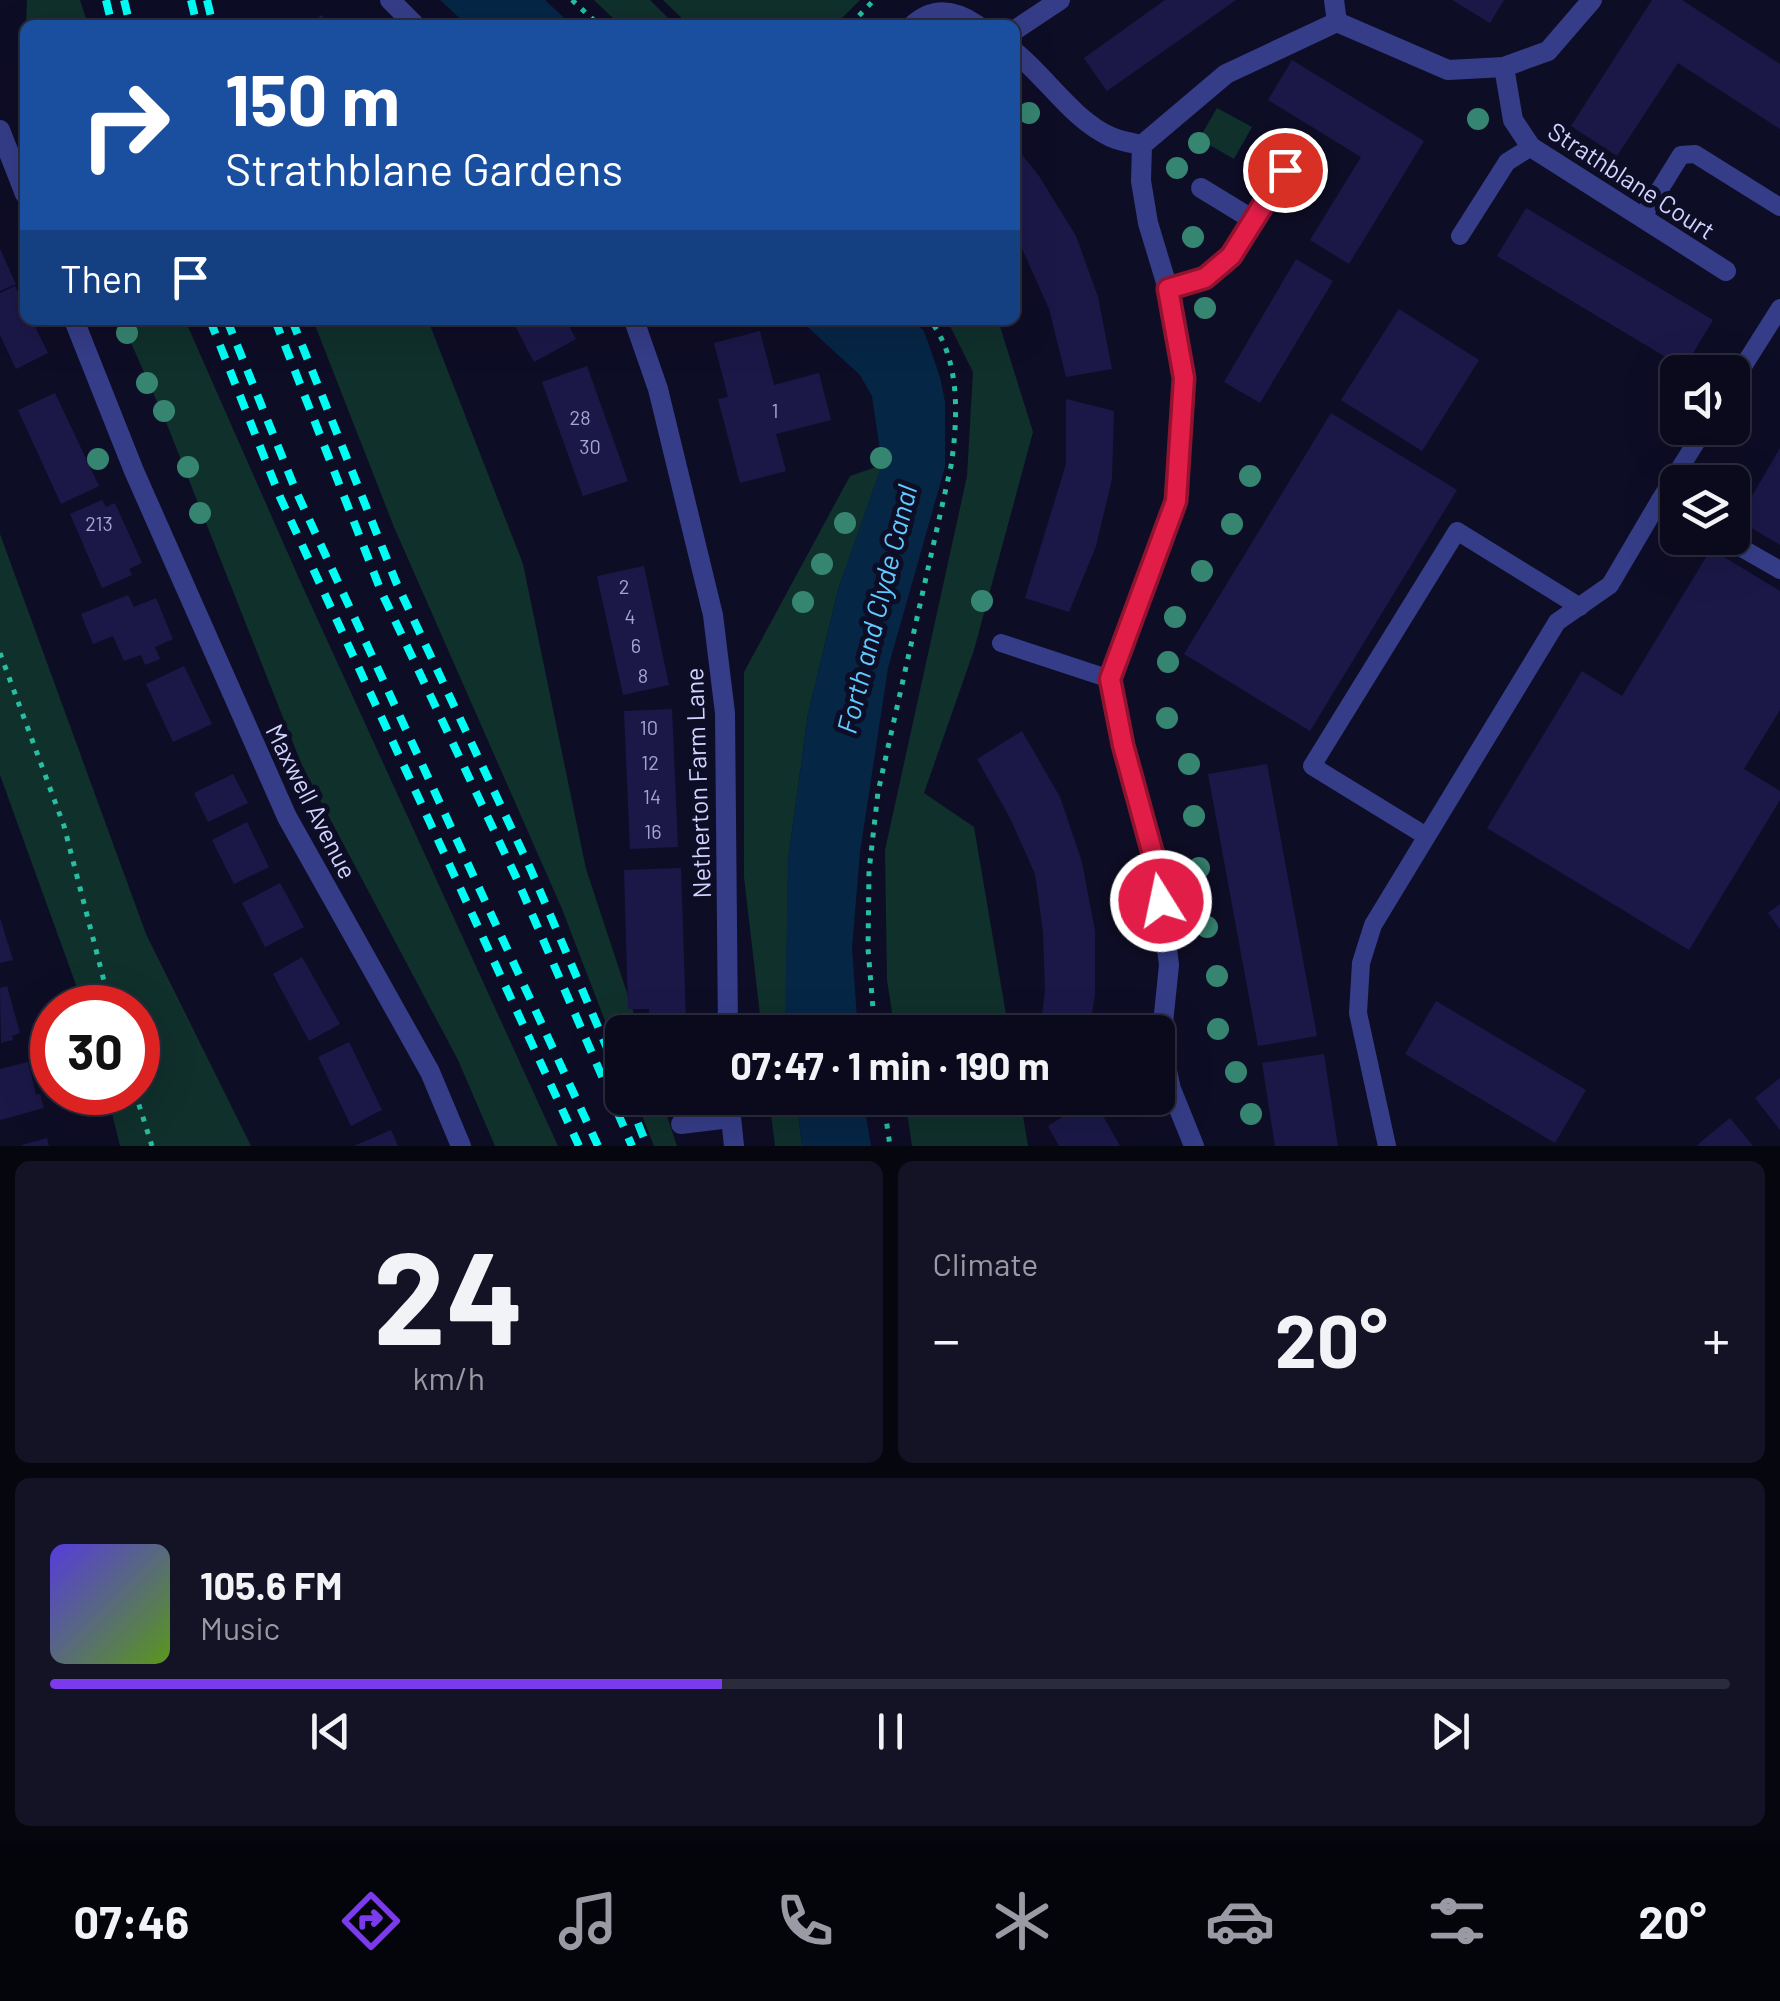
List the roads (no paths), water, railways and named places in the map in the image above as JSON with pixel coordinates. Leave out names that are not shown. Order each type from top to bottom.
[{"type":"street","points":[[390,0],[410,20]]},
{"type":"street","points":[[1020,27],[1060,0]]},
{"type":"street","points":[[1334,0],[1337,22]]},
{"type":"street","points":[[1194,1146],[1171,1089],[1162,1043],[1169,965],[1157,869],[1123,745],[1110,679],[1176,501],[1184,378],[1168,289],[1148,223],[1141,181],[1142,145],[1226,74],[1337,22],[1448,70],[1504,67],[1548,52],[1592,0]]},
{"type":"street","points":[[919,20],[926,14],[957,12],[969,20]]},
{"type":"street","points":[[1020,56],[1089,125],[1113,139],[1142,145]]},
{"type":"street","name":"Strathblane Court","points":[[1504,67],[1513,120],[1530,147],[1726,271]]},
{"type":"street","points":[[0,130],[20,181]]},
{"type":"street","points":[[1168,289],[1205,278],[1218,268],[1255,221],[1285,170]]},
{"type":"street","points":[[1201,188],[1255,221]]},
{"type":"street","name":"Maxwell Avenue","points":[[76,325],[134,471],[287,817],[430,1072],[461,1146]]},
{"type":"street","name":"Netherton Farm Lane","points":[[636,325],[658,390],[713,615],[725,713],[728,1015]]},
{"type":"street","points":[[681,1124],[708,1115]]},
{"type":"street","points":[[730,1115],[734,1146]]},
{"type":"lane","points":[[1460,236],[1507,162],[1530,147]]},
{"type":"lane","points":[[1642,218],[1682,155],[1695,154],[1780,207]]},
{"type":"lane","points":[[1750,356],[1780,308]]},
{"type":"lane","points":[[1387,1146],[1358,1013],[1361,962],[1373,925],[1556,622],[1610,585],[1660,500]]},
{"type":"lane","points":[[1426,836],[1312,766],[1457,530],[1580,606]]},
{"type":"lane","points":[[1750,553],[1780,570]]},
{"type":"lane","points":[[1001,643],[1110,679]]},
{"type":"water","points":[[440,0],[545,0],[567,20],[462,20]]},
{"type":"water","name":"Forth and Clyde Canal","points":[[805,325],[917,325],[924,331],[945,402],[945,467],[888,668],[860,852],[852,948],[857,1015],[785,1015],[788,860],[808,714],[838,590],[882,464],[872,396],[860,375]]},
{"type":"water","points":[[798,1115],[866,1115],[871,1146],[802,1146]]},
{"type":"railway","points":[[106,0],[111,20]]},
{"type":"railway","points":[[124,0],[129,20]]},
{"type":"railway","points":[[191,0],[196,20]]},
{"type":"railway","points":[[207,0],[212,20]]},
{"type":"railway","points":[[212,325],[280,497],[579,1146]]},
{"type":"railway","points":[[229,325],[296,491],[598,1146]]},
{"type":"railway","points":[[277,325],[381,591],[516,877],[632,1146]]},
{"type":"railway","points":[[294,325],[396,582],[531,870],[605,1043]]},
{"type":"railway","points":[[635,1115],[647,1146]]}]
